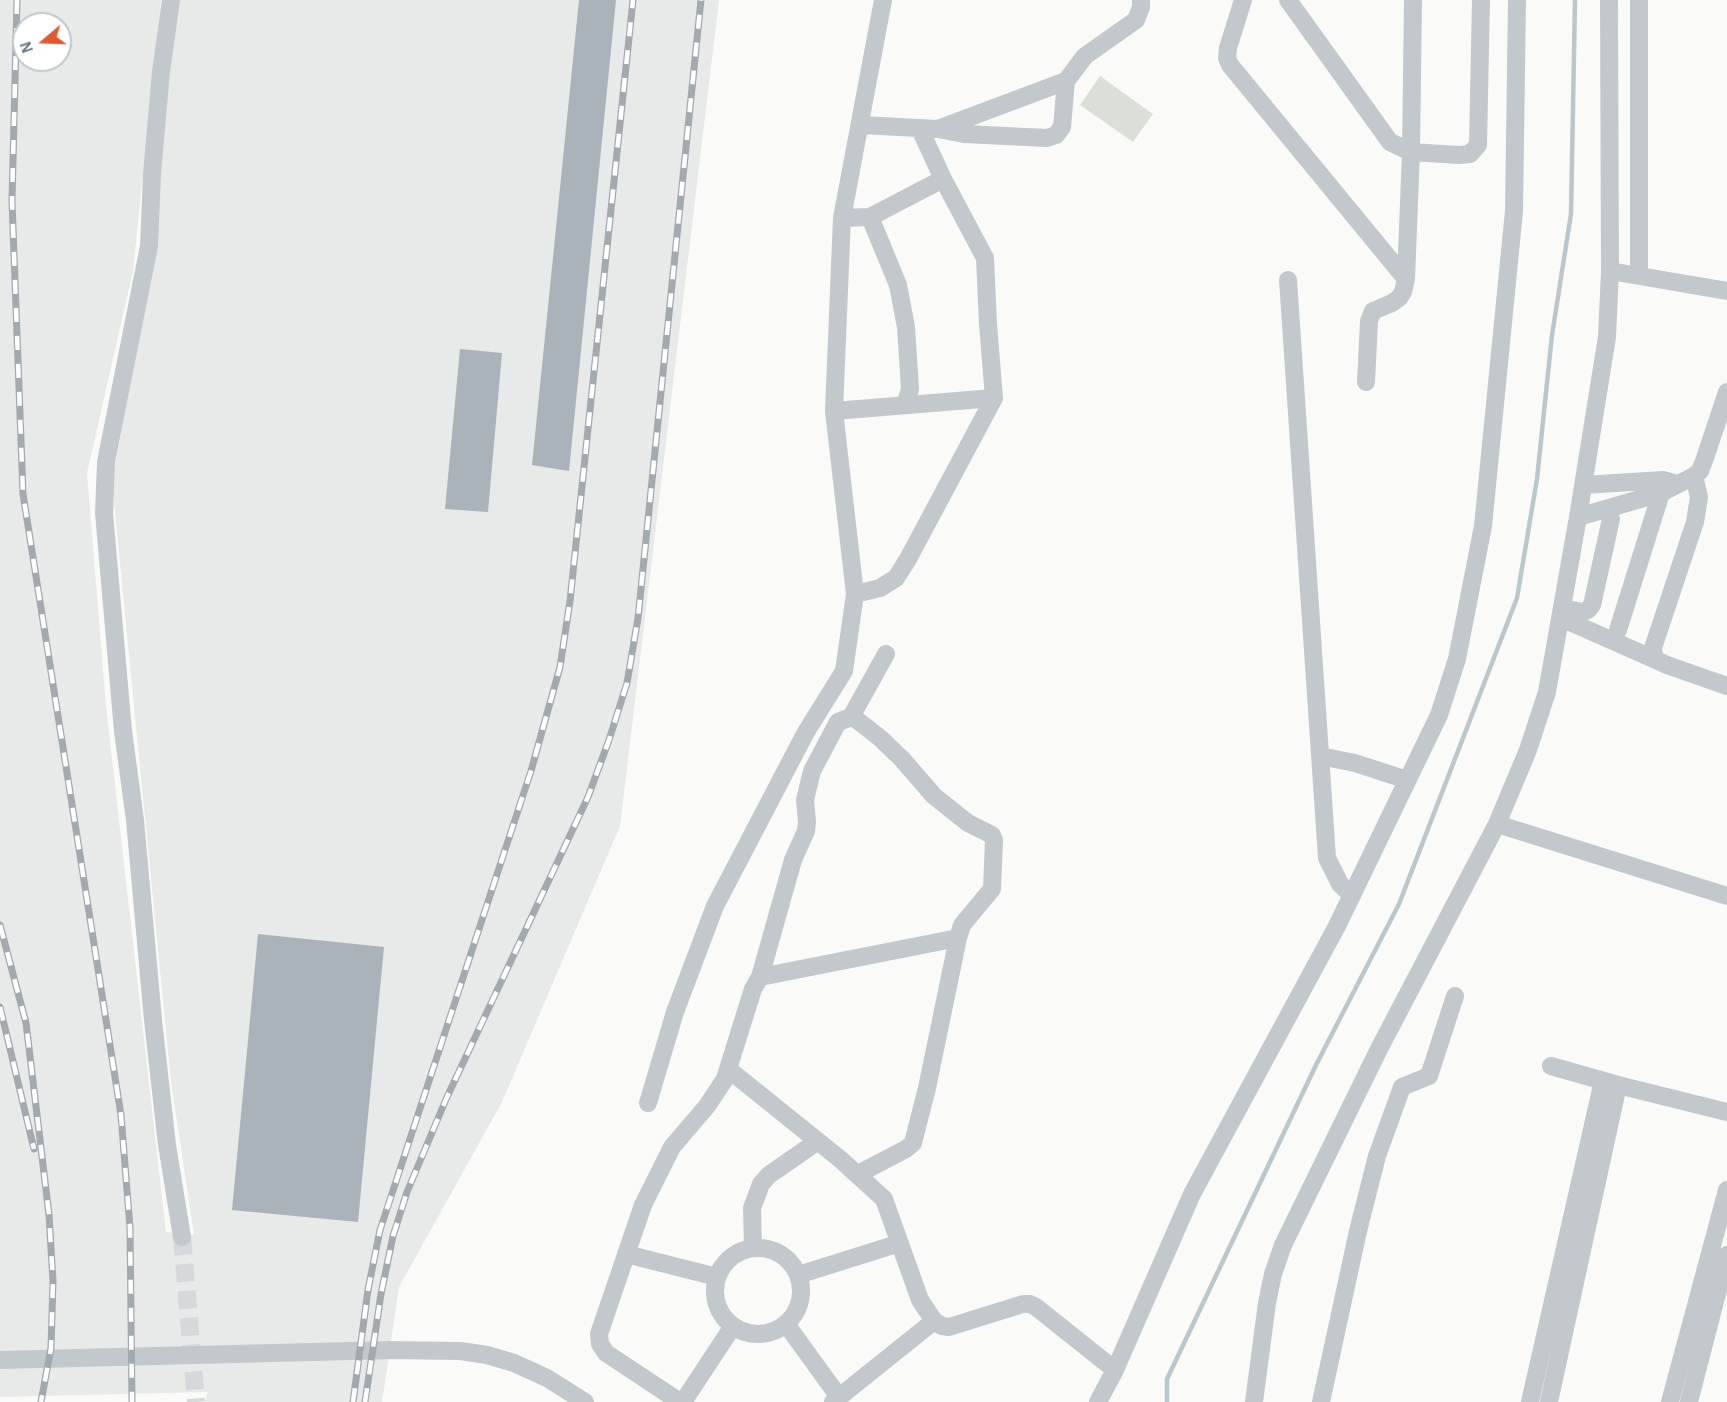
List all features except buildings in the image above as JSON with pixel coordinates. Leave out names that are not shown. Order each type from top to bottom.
[{"type":"street","points":[[171,0],[161,72],[149,246],[106,462],[104,513],[122,721],[135,820],[153,1020],[167,1145],[182,1237]]},
{"type":"street","points":[[648,1103],[675,1012],[715,906],[806,732],[844,672],[855,594],[834,411],[842,218],[883,0]]},
{"type":"street","points":[[861,125],[929,129],[964,134],[1047,138],[1056,135],[1062,127],[1066,81],[1085,56],[1136,20],[1141,0]]},
{"type":"street","points":[[1243,0],[1228,48],[1227,58],[1230,65],[1406,279]]},
{"type":"street","points":[[1288,0],[1390,142],[1411,152],[1470,154],[1478,145],[1481,0]]},
{"type":"street","points":[[1366,382],[1369,321],[1372,311],[1400,298],[1406,279],[1411,152],[1413,0]]},
{"type":"street","points":[[1098,1402],[1115,1370],[1191,1194],[1332,937],[1352,896],[1439,715],[1457,658],[1483,526],[1514,212],[1517,0]]},
{"type":"street","points":[[1254,1402],[1266,1303],[1283,1245],[1379,1049],[1497,824],[1527,750],[1547,692],[1584,485],[1607,337],[1610,272],[1609,0]]},
{"type":"street","points":[[1639,0],[1639,276]]},
{"type":"street","points":[[929,129],[1066,81]]},
{"type":"street","points":[[855,594],[880,588],[896,578],[994,398],[985,258],[943,179],[929,129]]},
{"type":"street","points":[[842,218],[870,217],[943,179]]},
{"type":"street","points":[[870,217],[898,285],[906,327],[910,389],[905,405]]},
{"type":"street","points":[[1610,272],[1727,291]]},
{"type":"street","points":[[1288,280],[1327,858],[1336,878],[1352,896]]},
{"type":"street","points":[[1578,517],[1669,489],[1700,471],[1727,392]]},
{"type":"street","points":[[834,411],[994,398]]},
{"type":"street","points":[[1656,660],[1653,648],[1695,522],[1699,497],[1694,476]]},
{"type":"street","points":[[1584,485],[1663,480],[1669,489]]},
{"type":"street","points":[[1618,630],[1669,489]]},
{"type":"street","points":[[1562,613],[1583,612],[1592,605],[1611,519]]},
{"type":"street","points":[[1562,613],[1656,660],[1727,686]]},
{"type":"street","points":[[733,1326],[682,1402],[606,1353],[600,1344],[600,1334],[643,1205],[672,1147],[707,1106],[725,1079],[753,989],[760,977],[793,860],[806,831],[805,800],[812,771],[838,722],[851,717],[886,654]]},
{"type":"street","points":[[851,717],[880,738],[934,796],[968,823],[992,836],[994,840],[992,889],[962,925],[913,1143],[858,1174]]},
{"type":"street","points":[[1320,756],[1355,763],[1407,780]]},
{"type":"street","points":[[1497,824],[1727,896]]},
{"type":"street","points":[[760,977],[958,938]]},
{"type":"street","points":[[1321,1402],[1358,1231],[1377,1156],[1402,1087],[1408,1083],[1425,1080],[1432,1071],[1455,996]]},
{"type":"street","points":[[1551,1066],[1727,1112]]},
{"type":"street","points":[[728,1070],[858,1174],[884,1199],[920,1300],[934,1321],[949,1327],[1023,1304],[1030,1304],[1115,1370]]},
{"type":"street","points":[[1530,1402],[1611,1083]]},
{"type":"street","points":[[1549,1402],[1611,1083]]},
{"type":"street","points":[[753,1248],[752,1208],[760,1184],[769,1175],[818,1141]]},
{"type":"street","points":[[1670,1402],[1722,1233],[1727,1190]]},
{"type":"street","points":[[798,1275],[900,1243]]},
{"type":"street","points":[[753,1248],[769,1249],[778,1253],[793,1266],[798,1275],[801,1296],[793,1316],[786,1324],[773,1331],[760,1334],[746,1332],[733,1326],[723,1316],[717,1304],[715,1290],[717,1277],[729,1259],[738,1252],[753,1248]]},
{"type":"street","points":[[626,1254],[717,1277]]},
{"type":"street","points":[[1689,1402],[1727,1255]]},
{"type":"street","points":[[786,1324],[836,1400],[934,1321]]},
{"type":"street","points":[[9,1360],[390,1350],[460,1351],[487,1355],[514,1363],[547,1378],[585,1402]]},
{"type":"shaded area","points":[[0,0],[161,0],[133,271],[87,473],[106,706],[166,1232],[194,1235],[171,1082],[112,482],[153,264],[176,0],[719,0],[620,826],[502,1102],[399,1287],[382,1402],[205,1402],[208,1392],[0,1397]]},
{"type":"shaded area","points":[[1100,76],[1153,114],[1133,142],[1080,105]]},
{"type":"waterway","points":[[1167,1402],[1167,1379],[1316,1065],[1399,904],[1517,598],[1537,479],[1552,335],[1571,214],[1575,0]]},
{"type":"tunnel","points":[[182,1237],[196,1402]]},
{"type":"railway","points":[[17,0],[12,201],[23,494],[121,1115],[130,1228],[132,1402]]},
{"type":"railway","points":[[353,1402],[368,1290],[380,1230],[531,771],[560,667],[570,601],[633,0]]},
{"type":"railway","points":[[365,1402],[381,1294],[393,1236],[407,1192],[447,1097],[588,797],[627,683],[638,618],[701,0]]},
{"type":"railway","points":[[0,925],[26,1023],[49,1215],[53,1281],[51,1348],[41,1402]]},
{"type":"railway","points":[[0,1007],[34,1149]]}]
